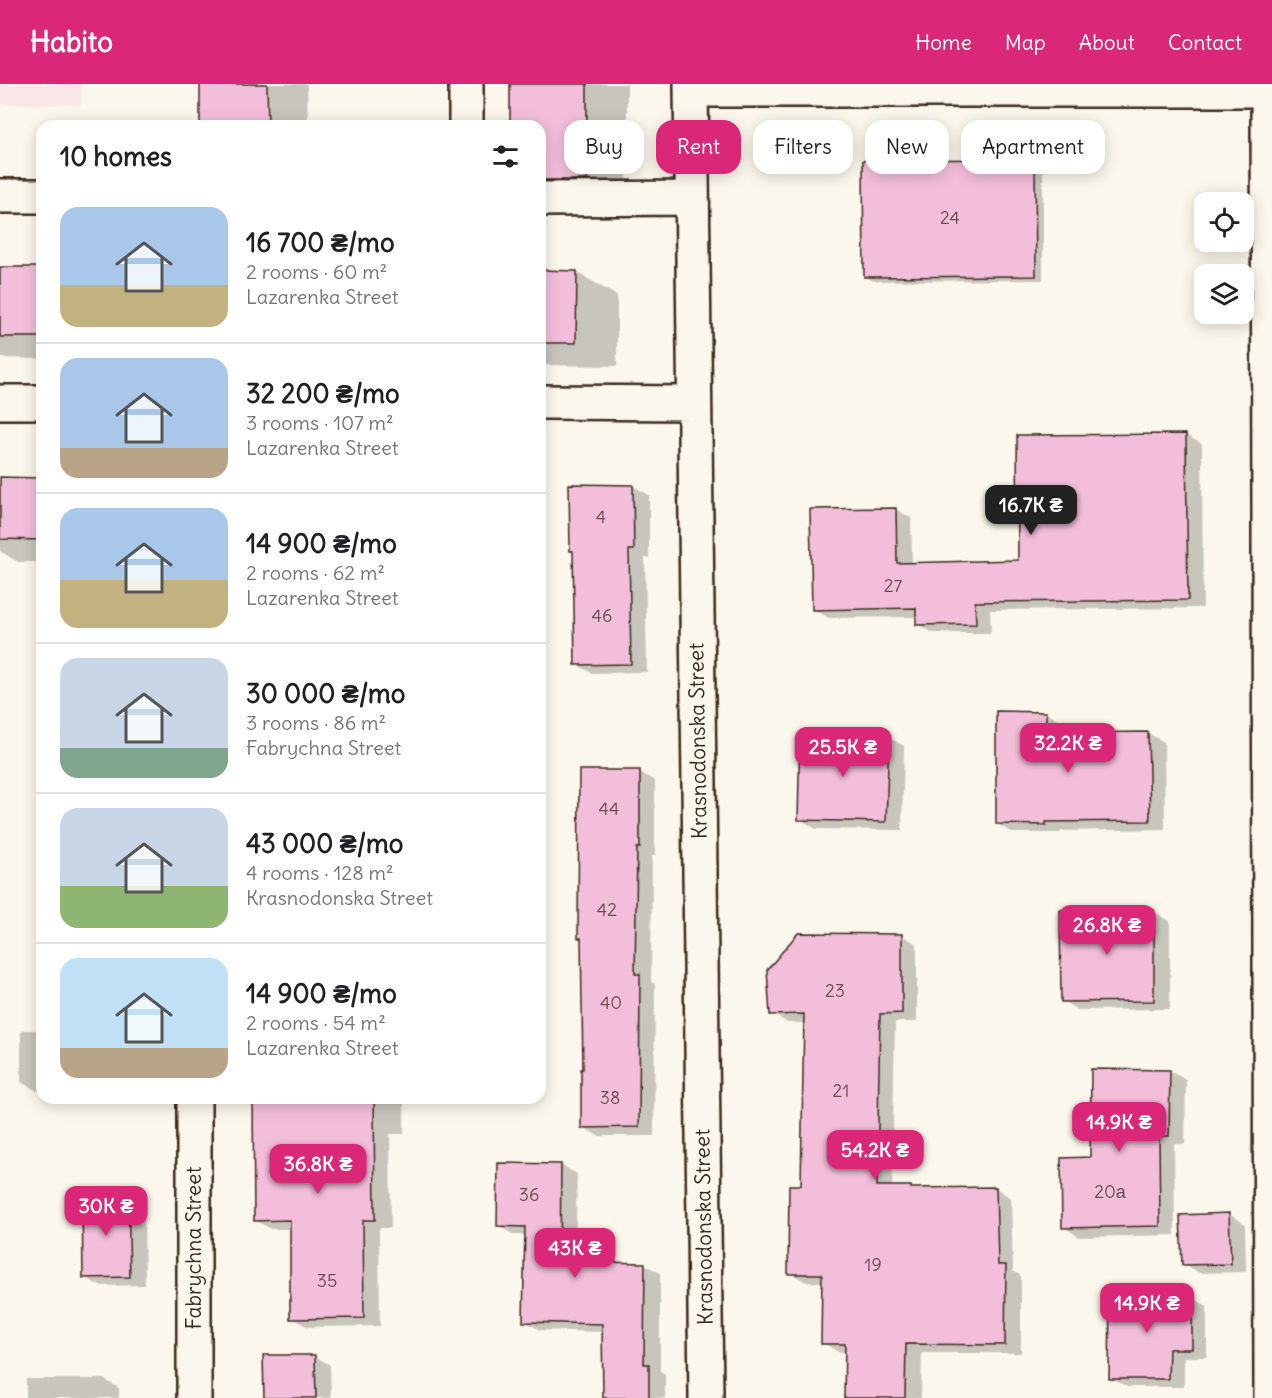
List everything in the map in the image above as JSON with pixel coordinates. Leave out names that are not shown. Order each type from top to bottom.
[{"type":"street","points":[[466,84],[466,120]]},
{"type":"street","points":[[692,87],[1269,88],[1272,1398]]},
{"type":"street","name":"Krasnodonska Street","points":[[692,87],[693,403],[706,1398]]},
{"type":"street","points":[[0,196],[36,196]]},
{"type":"street","points":[[546,199],[692,198]]},
{"type":"street","points":[[0,402],[36,402]]},
{"type":"street","points":[[546,402],[693,403]]},
{"type":"street","name":"Fabrychna Street","points":[[194,1104],[194,1398]]},
{"type":"shaded area","points":[[0,84],[81,84],[81,105],[0,104]]},
{"type":"building","points":[[200,84],[267,84],[268,120],[200,120]]},
{"type":"building","points":[[510,84],[587,84],[587,120],[564,120],[564,174],[587,174],[587,180],[546,180],[546,120],[510,120]]},
{"type":"building","points":[[961,159],[961,174],[1035,174],[1036,276],[864,277],[863,160],[865,160],[865,174],[949,174],[949,160]]},
{"type":"building","points":[[0,267],[36,267],[36,337],[0,337]]},
{"type":"building","points":[[546,270],[577,271],[576,343],[546,343]]},
{"type":"building","points":[[1186,434],[1188,600],[975,602],[976,624],[916,625],[916,608],[812,610],[810,509],[896,508],[897,563],[1018,560],[1017,435]]},
{"type":"building","points":[[0,477],[36,478],[36,540],[0,539]]},
{"type":"building","points":[[569,484],[633,485],[634,550],[629,550],[631,664],[575,665]]},
{"type":"building","points":[[996,711],[1046,712],[1046,733],[1148,732],[1150,821],[1046,822],[1046,825],[996,824]]},
{"type":"building","points":[[800,734],[889,735],[886,822],[798,820]]},
{"type":"building","points":[[579,770],[640,770],[640,848],[637,848],[635,974],[640,974],[639,1127],[581,1128],[581,1069],[583,1069],[581,938],[578,938]]},
{"type":"building","points":[[1060,910],[1154,910],[1154,1001],[1061,1002]]},
{"type":"building","points":[[798,933],[902,934],[902,1013],[880,1014],[877,1186],[996,1187],[998,1265],[1006,1265],[1005,1345],[906,1344],[905,1398],[844,1398],[845,1344],[821,1344],[822,1274],[788,1274],[789,1185],[801,1185],[804,1014],[770,1015],[767,970]]},
{"type":"building","points":[[1091,1069],[1170,1070],[1169,1136],[1159,1136],[1160,1226],[1062,1228],[1061,1158],[1090,1157]]},
{"type":"building","points":[[253,1104],[374,1104],[375,1220],[363,1220],[364,1318],[290,1319],[290,1220],[254,1221]]},
{"type":"building","points":[[498,1163],[561,1164],[560,1261],[645,1263],[644,1364],[649,1364],[649,1398],[603,1398],[602,1324],[523,1322],[525,1227],[497,1226]]},
{"type":"building","points":[[128,1196],[130,1277],[83,1278],[82,1197]]},
{"type":"building","points":[[1229,1213],[1231,1264],[1182,1265],[1180,1215]]},
{"type":"building","points":[[1110,1295],[1192,1295],[1192,1349],[1169,1349],[1168,1379],[1109,1379]]},
{"type":"building","points":[[263,1355],[315,1355],[316,1398],[264,1398]]}]
